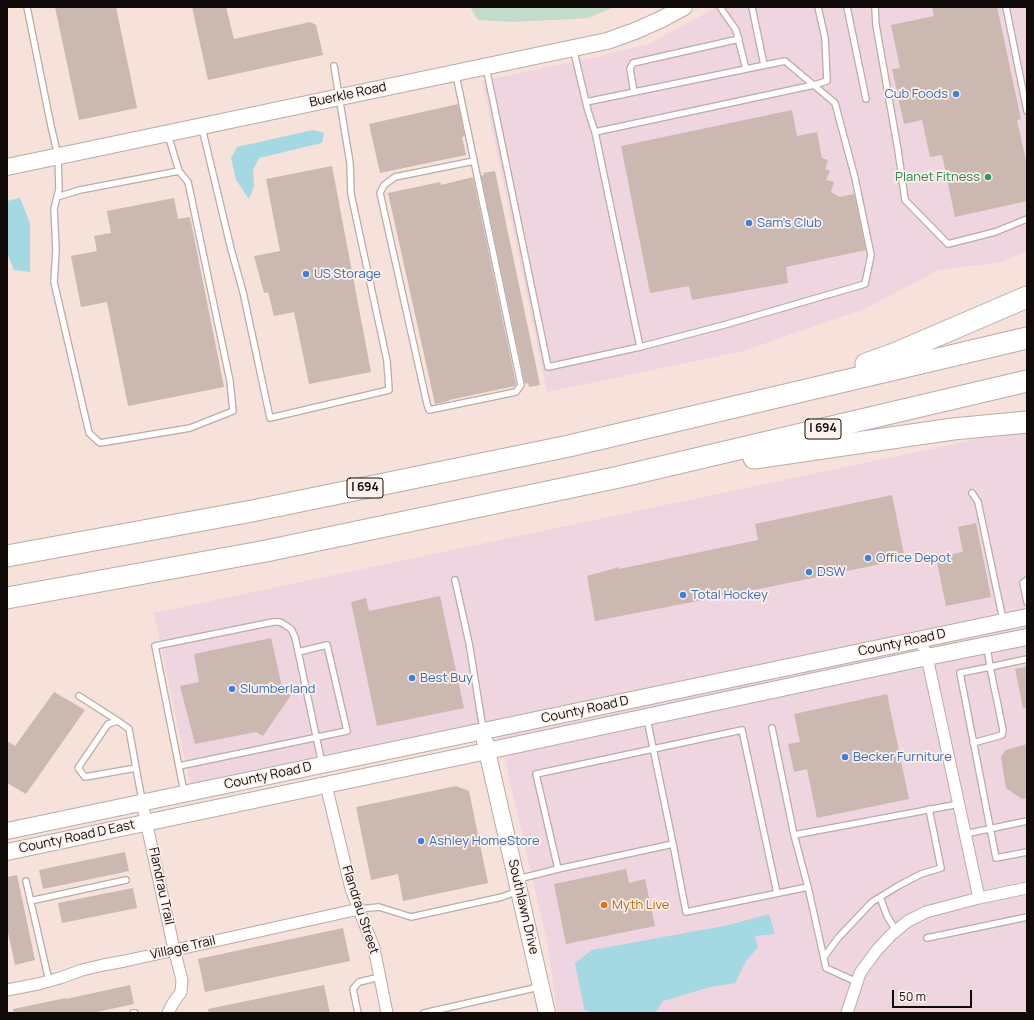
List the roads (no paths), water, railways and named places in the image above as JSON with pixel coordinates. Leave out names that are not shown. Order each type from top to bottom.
[{"type":"highway","points":[[721,411],[894,354],[1027,297]]},
{"type":"highway","name":"I 694","points":[[7,556],[252,511],[569,446],[1027,338]]},
{"type":"highway","name":"I 694","points":[[7,598],[266,552],[619,477],[1027,381]]},
{"type":"highway","points":[[619,477],[953,429],[1027,422]]},
{"type":"street","name":"Buerkle Road","points":[[7,167],[608,41],[662,19],[684,7]]},
{"type":"street","name":"County Road D","points":[[142,803],[1027,616]]},
{"type":"street","name":"County Road D","points":[[146,822],[1027,637]]},
{"type":"street","points":[[920,639],[927,657],[979,898]]},
{"type":"street","name":"Southlawn Drive","points":[[483,731],[547,1013]]},
{"type":"street","name":"Flandrau Street","points":[[326,785],[351,888],[374,948],[387,1013]]},
{"type":"street","name":"Flandrau Trail","points":[[142,803],[174,949],[182,977],[180,994],[168,1013]]},
{"type":"street","name":"County Road D East","points":[[7,831],[142,803]]},
{"type":"street","name":"County Road D East","points":[[7,852],[146,822]]},
{"type":"street","points":[[847,1013],[860,973],[877,950],[891,935],[908,922],[926,912],[979,898],[1027,888]]},
{"type":"street","name":"Village Trail","points":[[7,990],[49,981],[92,967],[359,909]]},
{"type":"lane","points":[[27,7],[58,156],[59,189],[54,209],[56,250],[54,282],[89,433],[100,443],[190,428],[233,411],[230,381],[188,182],[179,171],[168,133]]},
{"type":"lane","points":[[720,7],[736,30],[746,69]]},
{"type":"lane","points":[[752,7],[764,65]]},
{"type":"lane","points":[[595,132],[827,81],[825,38],[818,7]]},
{"type":"lane","points":[[847,7],[866,99]]},
{"type":"lane","points":[[875,7],[876,25],[898,150],[905,200],[948,244],[995,232],[1027,219]]},
{"type":"lane","points":[[1006,7],[1027,111]]},
{"type":"lane","points":[[634,92],[630,69],[633,63],[739,39]]},
{"type":"lane","points":[[573,48],[588,111],[595,132],[640,347]]},
{"type":"lane","points":[[486,67],[548,367],[640,347],[724,325],[865,284],[871,255],[855,178],[835,103],[785,62],[586,102]]},
{"type":"lane","points":[[202,126],[231,249],[243,292],[270,418],[389,390],[387,362],[351,194],[350,163],[334,66]]},
{"type":"lane","points":[[456,73],[521,385],[516,392],[429,410],[380,193],[384,186],[395,177],[474,161]]},
{"type":"lane","points":[[57,197],[80,190],[179,171]]},
{"type":"lane","points":[[972,493],[978,502],[1004,621]]},
{"type":"lane","points":[[455,580],[468,642],[483,731]]},
{"type":"lane","points":[[1027,580],[1024,583],[1027,602]]},
{"type":"lane","points":[[184,794],[155,646],[273,622],[280,622],[285,625],[290,629],[294,636],[322,765]]},
{"type":"lane","points":[[178,766],[316,738],[347,730],[328,645],[298,652]]},
{"type":"lane","points":[[974,743],[1002,735],[1003,730],[986,645]]},
{"type":"lane","points":[[1027,659],[960,673],[996,858],[1027,852]]},
{"type":"lane","points":[[79,696],[129,729],[142,803]]},
{"type":"lane","points":[[647,717],[686,912],[808,887]]},
{"type":"lane","points":[[118,721],[108,724],[78,768],[85,777],[136,768]]},
{"type":"lane","points":[[772,728],[794,835],[808,887],[826,968],[857,982]]},
{"type":"lane","points":[[558,869],[536,774],[742,730],[777,893]]},
{"type":"lane","points":[[794,835],[959,804]]},
{"type":"lane","points":[[824,957],[838,938],[872,902],[921,874],[941,868],[928,809]]},
{"type":"lane","points":[[965,834],[1027,821]]},
{"type":"lane","points":[[359,909],[379,907],[411,917],[502,897],[518,885],[558,869],[673,844]]},
{"type":"lane","points":[[30,901],[126,880]]},
{"type":"lane","points":[[26,881],[49,981]]},
{"type":"lane","points":[[880,897],[887,916],[896,931]]},
{"type":"lane","points":[[927,938],[1027,917]]},
{"type":"lane","points":[[358,1013],[354,989],[359,982],[380,977]]},
{"type":"lane","points":[[424,1013],[542,987]]},
{"type":"water","points":[[313,130],[324,133],[322,143],[259,158],[253,170],[254,186],[249,199],[236,180],[231,158],[237,147]]},
{"type":"water","points":[[20,198],[30,223],[30,272],[14,270],[7,253],[7,201]]},
{"type":"water","points":[[769,914],[775,934],[755,936],[758,947],[746,961],[735,983],[710,987],[663,1001],[655,1013],[593,1013],[584,1009],[575,963],[592,950],[729,925]]},
{"type":"place","name":"Cub Foods","points":[[956,94]]},
{"type":"place","name":"Planet Fitness","points":[[988,177]]},
{"type":"place","name":"Sam's Club","points":[[749,223]]},
{"type":"place","name":"US Storage","points":[[306,274]]},
{"type":"place","name":"Office Depot","points":[[868,558]]},
{"type":"place","name":"DSW","points":[[809,572]]},
{"type":"place","name":"Total Hockey","points":[[683,595]]},
{"type":"place","name":"Best Buy","points":[[412,678]]},
{"type":"place","name":"Slumberland","points":[[232,689]]},
{"type":"place","name":"Becker Furniture","points":[[845,757]]},
{"type":"place","name":"Ashley HomeStore","points":[[421,841]]},
{"type":"place","name":"Myth Live","points":[[604,905]]}]
